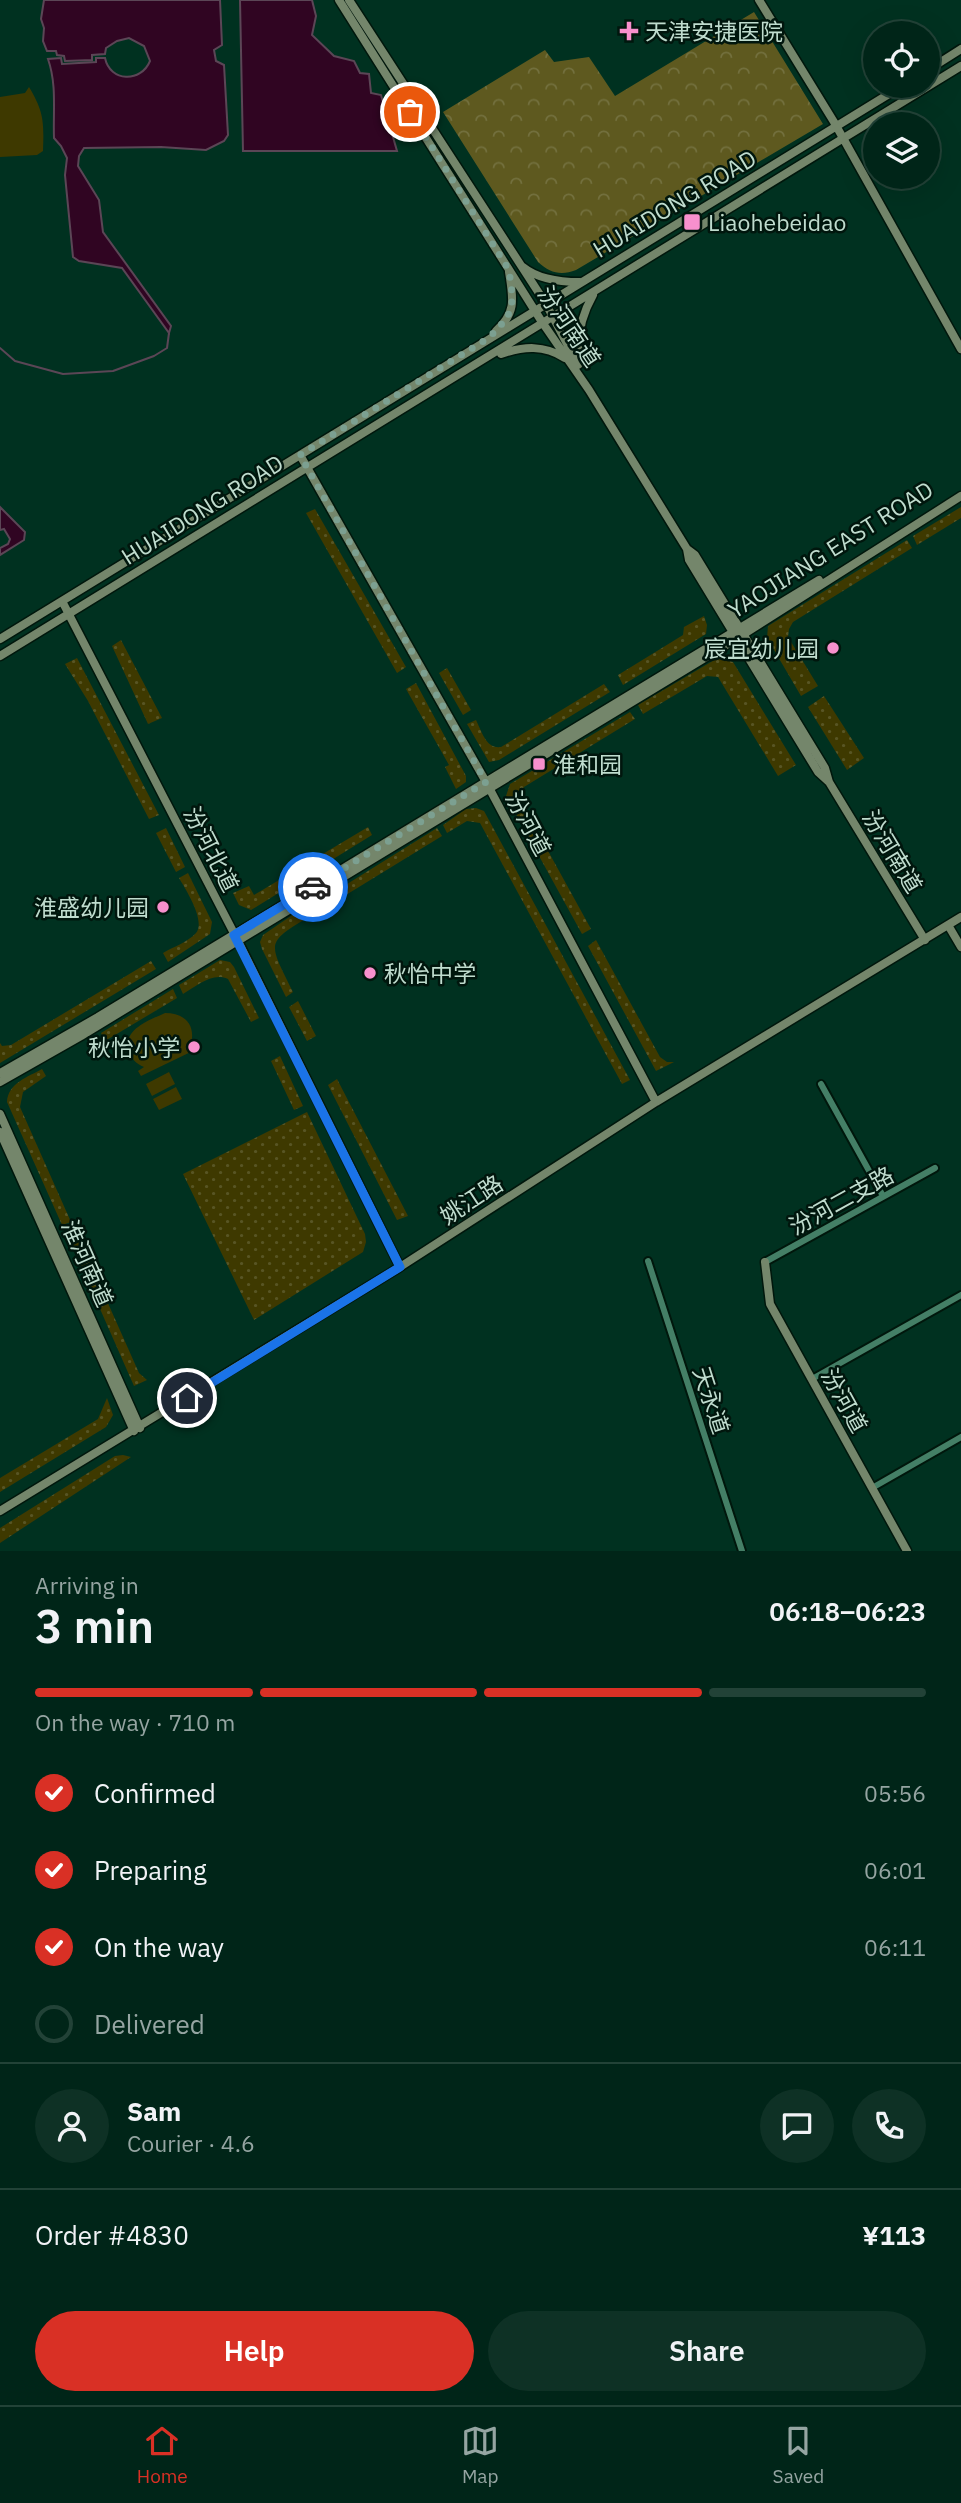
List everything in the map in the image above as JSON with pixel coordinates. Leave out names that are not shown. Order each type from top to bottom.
[{"type":"main road","name":"汾河南道","points":[[339,0],[542,323],[589,390],[687,549],[689,560],[734,636],[818,772],[829,782]]},
{"type":"main road","name":"汾河南道","points":[[349,0],[546,304],[589,390]]},
{"type":"main road","points":[[759,0],[844,139],[961,349]]},
{"type":"main road","points":[[940,62],[961,49]]},
{"type":"main road","name":"HUAIDONG ROAD","points":[[0,656],[961,66]]},
{"type":"main road","name":"HUAIDONG ROAD","points":[[0,639],[883,98]]},
{"type":"main road","points":[[519,262],[528,271],[553,281],[583,281]]},
{"type":"main road","points":[[487,339],[511,313],[509,270]]},
{"type":"main road","points":[[582,373],[578,354],[579,331],[584,309],[594,292]]},
{"type":"main road","points":[[488,358],[533,347],[554,352],[571,362]]},
{"type":"main road","name":"汾河道","points":[[300,455],[487,785],[656,1102]]},
{"type":"main road","name":"YAOJIANG EAST ROAD","points":[[0,1082],[734,636],[961,494]]},
{"type":"main road","name":"汾河南道","points":[[687,549],[695,555],[742,631],[925,940]]},
{"type":"main road","name":"汾河北道","points":[[62,601],[236,938],[400,1267]]},
{"type":"main road","name":"姚江路","points":[[0,1511],[400,1267],[656,1102],[961,917]]},
{"type":"main road","points":[[948,925],[961,947]]},
{"type":"main road","name":"YAOJIANG EAST ROAD","points":[[0,1073],[236,938]]},
{"type":"main road","name":"淮河南道","points":[[0,1114],[137,1429]]},
{"type":"main road","name":"淮河南道","points":[[0,1132],[137,1429]]},
{"type":"main road","name":"汾河道","points":[[765,1262],[770,1304],[907,1551]]},
{"type":"street","points":[[821,1084],[883,1196]]},
{"type":"street","name":"汾河二支路","points":[[765,1262],[935,1168]]},
{"type":"street","name":"天永道","points":[[648,1261],[742,1551]]},
{"type":"street","points":[[812,1379],[961,1295]]},
{"type":"street","points":[[872,1488],[961,1437]]},
{"type":"shaded area","points":[[44,0],[220,0],[222,45],[214,50],[216,61],[224,65],[228,135],[224,141],[206,150],[161,147],[84,148],[79,156],[78,166],[99,200],[103,232],[171,326],[169,333],[122,268],[79,261],[73,257],[65,175],[67,158],[54,138],[54,88],[48,59],[61,58],[62,64],[96,62],[96,58],[105,58],[113,72],[126,77],[140,73],[150,61],[144,46],[129,38],[106,48],[105,54],[92,55],[92,60],[65,61],[64,56],[57,55],[56,51],[47,51],[41,19]]},
{"type":"shaded area","points":[[240,0],[312,0],[316,16],[312,35],[334,56],[354,61],[360,73],[369,74],[371,93],[381,95],[397,151],[243,151]]},
{"type":"shaded area","points":[[29,87],[38,103],[42,118],[43,151],[37,155],[0,157],[0,97],[25,93]]},
{"type":"shaded area","points":[[0,507],[25,532],[24,540],[0,555],[0,548],[8,544],[10,539],[4,529],[0,530]]},
{"type":"shaded area","points":[[961,507],[961,518],[917,545],[913,536]]},
{"type":"shaded area","points":[[315,509],[406,667],[397,673],[306,513]]},
{"type":"shaded area","points":[[907,540],[912,548],[793,622],[788,637],[818,686],[801,696],[767,638],[768,626]]},
{"type":"shaded area","points":[[704,616],[706,634],[623,685],[618,675],[683,635],[684,627]]},
{"type":"shaded area","points":[[121,640],[162,718],[148,724],[112,646]]},
{"type":"shaded area","points":[[77,658],[159,815],[149,819],[88,701],[65,664]]},
{"type":"shaded area","points":[[723,658],[733,662],[796,765],[778,776],[718,677],[707,676],[643,714],[638,705],[716,659]]},
{"type":"shaded area","points":[[447,668],[471,710],[463,715],[439,673]]},
{"type":"shaded area","points":[[416,683],[466,776],[466,782],[456,789],[445,767],[449,765],[406,689]]},
{"type":"shaded area","points":[[604,684],[610,692],[499,760],[489,762],[467,724],[476,720],[488,742],[501,747]]},
{"type":"shaded area","points":[[824,696],[864,758],[847,770],[808,707]]},
{"type":"shaded area","points":[[630,712],[635,719],[524,787],[520,793],[520,800],[591,929],[582,934],[506,796],[510,784]]},
{"type":"shaded area","points":[[466,809],[484,811],[630,1080],[622,1084],[480,823],[467,821],[447,833],[443,825]]},
{"type":"shaded area","points":[[368,827],[372,835],[251,910],[239,905],[233,893],[249,886],[254,895]]},
{"type":"shaded area","points":[[166,828],[185,867],[176,872],[156,833]]},
{"type":"shaded area","points":[[437,828],[442,836],[328,906],[323,899]]},
{"type":"shaded area","points":[[188,873],[212,922],[210,934],[168,962],[163,953],[189,939],[198,928],[197,913],[179,878]]},
{"type":"shaded area","points":[[310,903],[315,913],[287,931],[276,944],[278,962],[293,992],[286,997],[260,942],[263,935]]},
{"type":"shaded area","points":[[596,940],[660,1057],[667,1062],[674,1062],[656,1071],[588,946]]},
{"type":"shaded area","points":[[220,960],[230,962],[234,967],[259,1018],[251,1022],[228,979],[222,977],[210,979],[183,994],[179,985]]},
{"type":"shaded area","points":[[151,961],[156,969],[0,1063],[0,1043],[2,1046],[11,1045]]},
{"type":"shaded area","points":[[173,989],[177,998],[105,1041],[101,1033]]},
{"type":"shaded area","points":[[298,1001],[316,1036],[307,1041],[289,1007]]},
{"type":"shaded area","points":[[165,1013],[178,1015],[187,1021],[192,1031],[191,1044],[198,1040],[201,1047],[141,1076],[138,1071],[144,1067],[130,1054],[130,1037],[139,1026]]},
{"type":"shaded area","points":[[280,1056],[303,1106],[294,1110],[271,1061]]},
{"type":"shaded area","points":[[42,1069],[46,1076],[23,1092],[20,1107],[71,1222],[62,1225],[7,1102],[15,1085]]},
{"type":"shaded area","points":[[169,1072],[175,1084],[152,1096],[146,1084]]},
{"type":"shaded area","points":[[337,1079],[408,1216],[397,1220],[328,1085]]},
{"type":"shaded area","points":[[176,1087],[182,1099],[159,1110],[153,1099]]},
{"type":"shaded area","points":[[307,1112],[365,1234],[366,1242],[363,1252],[254,1320],[183,1174]]},
{"type":"shaded area","points":[[75,1229],[139,1373],[147,1380],[134,1386],[67,1234]]},
{"type":"shaded area","points":[[107,1398],[113,1415],[106,1427],[0,1492],[0,1478],[98,1419]]},
{"type":"shaded area","points":[[115,1456],[131,1457],[0,1543],[0,1528]]},
{"type":"green space","points":[[754,12],[823,124],[576,270],[556,272],[538,262],[443,112],[545,50],[554,62],[589,57],[615,96]]},
{"type":"waterway","points":[[0,348],[15,361],[63,374],[113,371],[154,356],[167,348],[169,333]]},
{"type":"way so far","points":[[313,887],[486,782],[300,455],[487,339],[502,326],[511,313],[509,270],[410,112]]},
{"type":"place","name":"天津安捷医院","points":[[629,31]]},
{"type":"place","name":"Liaohebeidao","points":[[692,222]]},
{"type":"place","name":"宸宜幼儿园","points":[[833,648]]},
{"type":"place","name":"淮和园","points":[[539,764]]},
{"type":"place","name":"淮盛幼儿园","points":[[163,907]]},
{"type":"place","name":"秋怡中学","points":[[370,973]]},
{"type":"place","name":"秋怡小学","points":[[194,1047]]},
{"type":"route","points":[[187,1398],[400,1267],[234,935],[313,887]]}]
